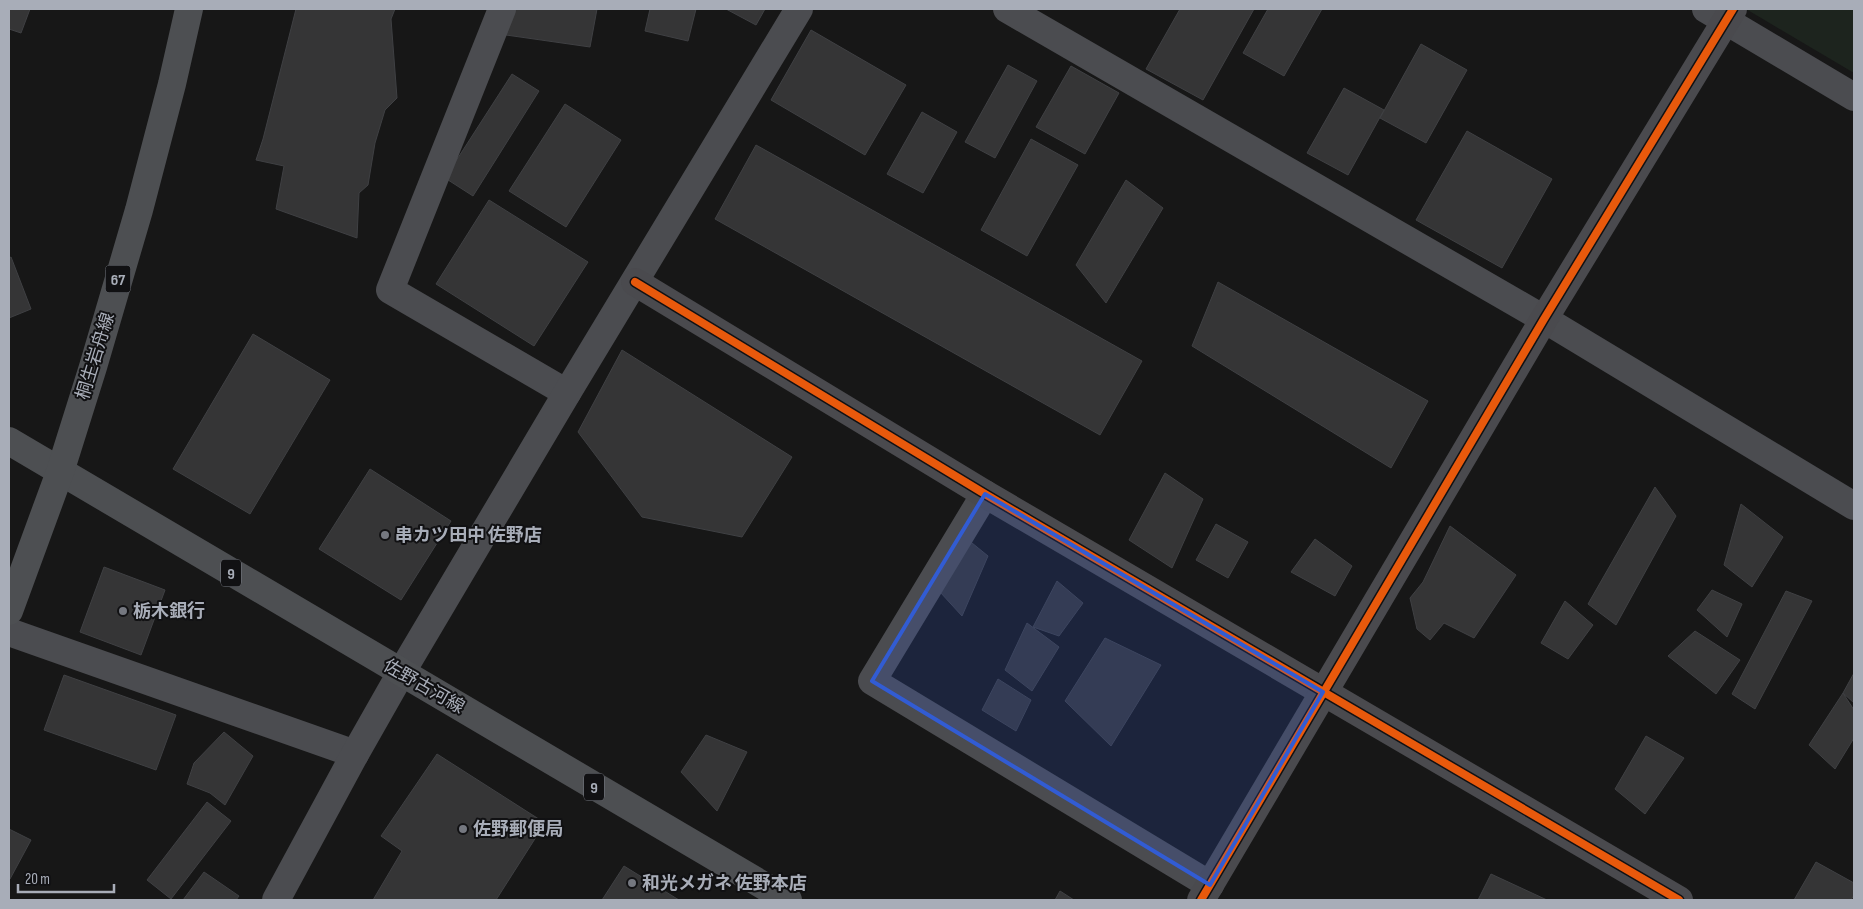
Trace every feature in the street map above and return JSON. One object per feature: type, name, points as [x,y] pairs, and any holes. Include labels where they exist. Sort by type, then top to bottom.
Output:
[{"type":"main road","name":"桐生岩舟線","points":[[9,611],[60,472],[93,367],[139,210],[172,84],[189,9]]},
{"type":"main road","name":"佐野古河線","points":[[9,441],[788,900]]},
{"type":"street","points":[[502,9],[390,290],[566,393]]},
{"type":"street","points":[[276,900],[401,673],[566,393],[799,9]]},
{"type":"street","points":[[1007,9],[1544,319],[1854,506]]},
{"type":"street","points":[[985,494],[872,681],[1205,893],[1544,319],[1721,13],[1854,97]]},
{"type":"street","points":[[635,282],[985,494],[1679,900]]},
{"type":"street","points":[[9,632],[355,754]]},
{"type":"highlighted area","points":[[985,494],[1323,692],[1210,885],[872,681]]},
{"type":"shaded area","points":[[1746,9],[1854,9],[1854,73]]},
{"type":"building","points":[[9,9],[30,9],[21,33],[9,29]]},
{"type":"building","points":[[296,9],[395,9],[391,19],[397,98],[385,110],[375,143],[368,185],[359,193],[357,238],[276,209],[284,166],[256,160]]},
{"type":"building","points":[[516,9],[597,9],[590,47],[506,35]]},
{"type":"building","points":[[650,9],[696,9],[688,41],[645,31]]},
{"type":"building","points":[[726,9],[765,9],[756,25]]},
{"type":"building","points":[[1180,9],[1254,9],[1203,100],[1146,69]]},
{"type":"building","points":[[1268,9],[1322,9],[1284,76],[1243,53]]},
{"type":"building","points":[[811,30],[906,85],[865,155],[771,100]]},
{"type":"building","points":[[1421,44],[1467,70],[1426,143],[1380,118]]},
{"type":"building","points":[[1008,65],[1037,81],[995,158],[965,142]]},
{"type":"building","points":[[1071,66],[1119,93],[1085,154],[1036,127]]},
{"type":"building","points":[[512,74],[539,91],[473,196],[445,178]]},
{"type":"building","points":[[1344,88],[1384,110],[1348,175],[1307,153]]},
{"type":"building","points":[[565,104],[621,140],[566,227],[509,191]]},
{"type":"building","points":[[922,112],[957,132],[923,193],[887,174]]},
{"type":"building","points":[[1467,131],[1552,179],[1502,268],[1416,220]]},
{"type":"building","points":[[1031,139],[1078,165],[1027,256],[981,230]]},
{"type":"building","points":[[756,145],[1142,361],[1100,435],[715,219]]},
{"type":"building","points":[[1126,180],[1163,208],[1106,303],[1076,265]]},
{"type":"building","points":[[489,200],[588,262],[534,346],[436,284]]},
{"type":"building","points":[[11,257],[31,309],[9,318],[9,258]]},
{"type":"building","points":[[1218,282],[1428,401],[1391,468],[1192,346]]},
{"type":"building","points":[[253,334],[330,380],[250,514],[173,469]]},
{"type":"building","points":[[622,350],[792,457],[742,537],[642,517],[578,432]]},
{"type":"building","name":"串カツ田中 佐野店","points":[[370,469],[451,521],[401,600],[319,549]]},
{"type":"building","points":[[1165,473],[1203,499],[1172,568],[1129,540]]},
{"type":"building","points":[[1655,487],[1676,516],[1616,625],[1588,604]]},
{"type":"building","points":[[1741,504],[1783,537],[1752,587],[1724,565]]},
{"type":"building","points":[[1216,524],[1248,542],[1228,578],[1196,560]]},
{"type":"building","points":[[1450,526],[1516,575],[1474,638],[1444,623],[1430,640],[1417,629],[1410,598],[1423,582]]},
{"type":"building","points":[[961,534],[988,556],[962,616],[940,592]]},
{"type":"building","points":[[1315,539],[1352,566],[1335,596],[1291,572]]},
{"type":"building","name":"栃木銀行","points":[[104,567],[165,590],[141,655],[80,632]]},
{"type":"building","points":[[1057,581],[1083,603],[1059,636],[1033,627]]},
{"type":"building","points":[[1712,590],[1742,604],[1727,637],[1697,610]]},
{"type":"building","points":[[1786,591],[1812,601],[1755,709],[1732,694]]},
{"type":"building","points":[[1565,601],[1593,625],[1568,659],[1541,643]]},
{"type":"building","points":[[1027,623],[1059,647],[1032,691],[1005,670]]},
{"type":"building","points":[[1695,631],[1740,660],[1716,694],[1668,656]]},
{"type":"building","points":[[1105,638],[1161,665],[1111,746],[1065,701]]},
{"type":"building","points":[[1854,673],[1854,703],[1843,693]]},
{"type":"building","points":[[64,675],[176,715],[156,770],[44,730]]},
{"type":"building","points":[[998,679],[1031,700],[1016,731],[982,710]]},
{"type":"building","points":[[1843,693],[1854,710],[1854,738],[1835,769],[1809,745]]},
{"type":"building","points":[[224,732],[253,756],[225,805],[210,793],[187,784],[194,763]]},
{"type":"building","points":[[706,735],[747,752],[717,811],[681,772]]},
{"type":"building","points":[[1646,736],[1684,758],[1645,814],[1615,789]]},
{"type":"building","name":"佐野郵便局","points":[[437,754],[545,823],[496,900],[373,900],[402,851],[381,836]]},
{"type":"building","points":[[207,802],[231,821],[171,899],[147,880]]},
{"type":"building","points":[[9,829],[31,840],[10,879],[9,878]]},
{"type":"building","points":[[1816,862],[1854,883],[1854,895],[1851,900],[1794,900]]},
{"type":"building","name":"和光メガネ 佐野本店","points":[[624,866],[679,900],[602,900]]},
{"type":"building","points":[[204,872],[239,896],[236,900],[183,900]]},
{"type":"building","points":[[1491,874],[1547,900],[1478,900]]},
{"type":"building","points":[[1060,891],[1074,900],[1055,900]]},
{"type":"cycle path","points":[[1201,900],[1544,319],[1733,9]]},
{"type":"cycle path","points":[[635,282],[985,494],[1679,900]]},
{"type":"place","name":"串カツ田中 佐野店","points":[[385,535]]},
{"type":"place","name":"栃木銀行","points":[[123,611]]},
{"type":"place","name":"佐野郵便局","points":[[463,829]]},
{"type":"place","name":"和光メガネ 佐野本店","points":[[632,883]]}]
